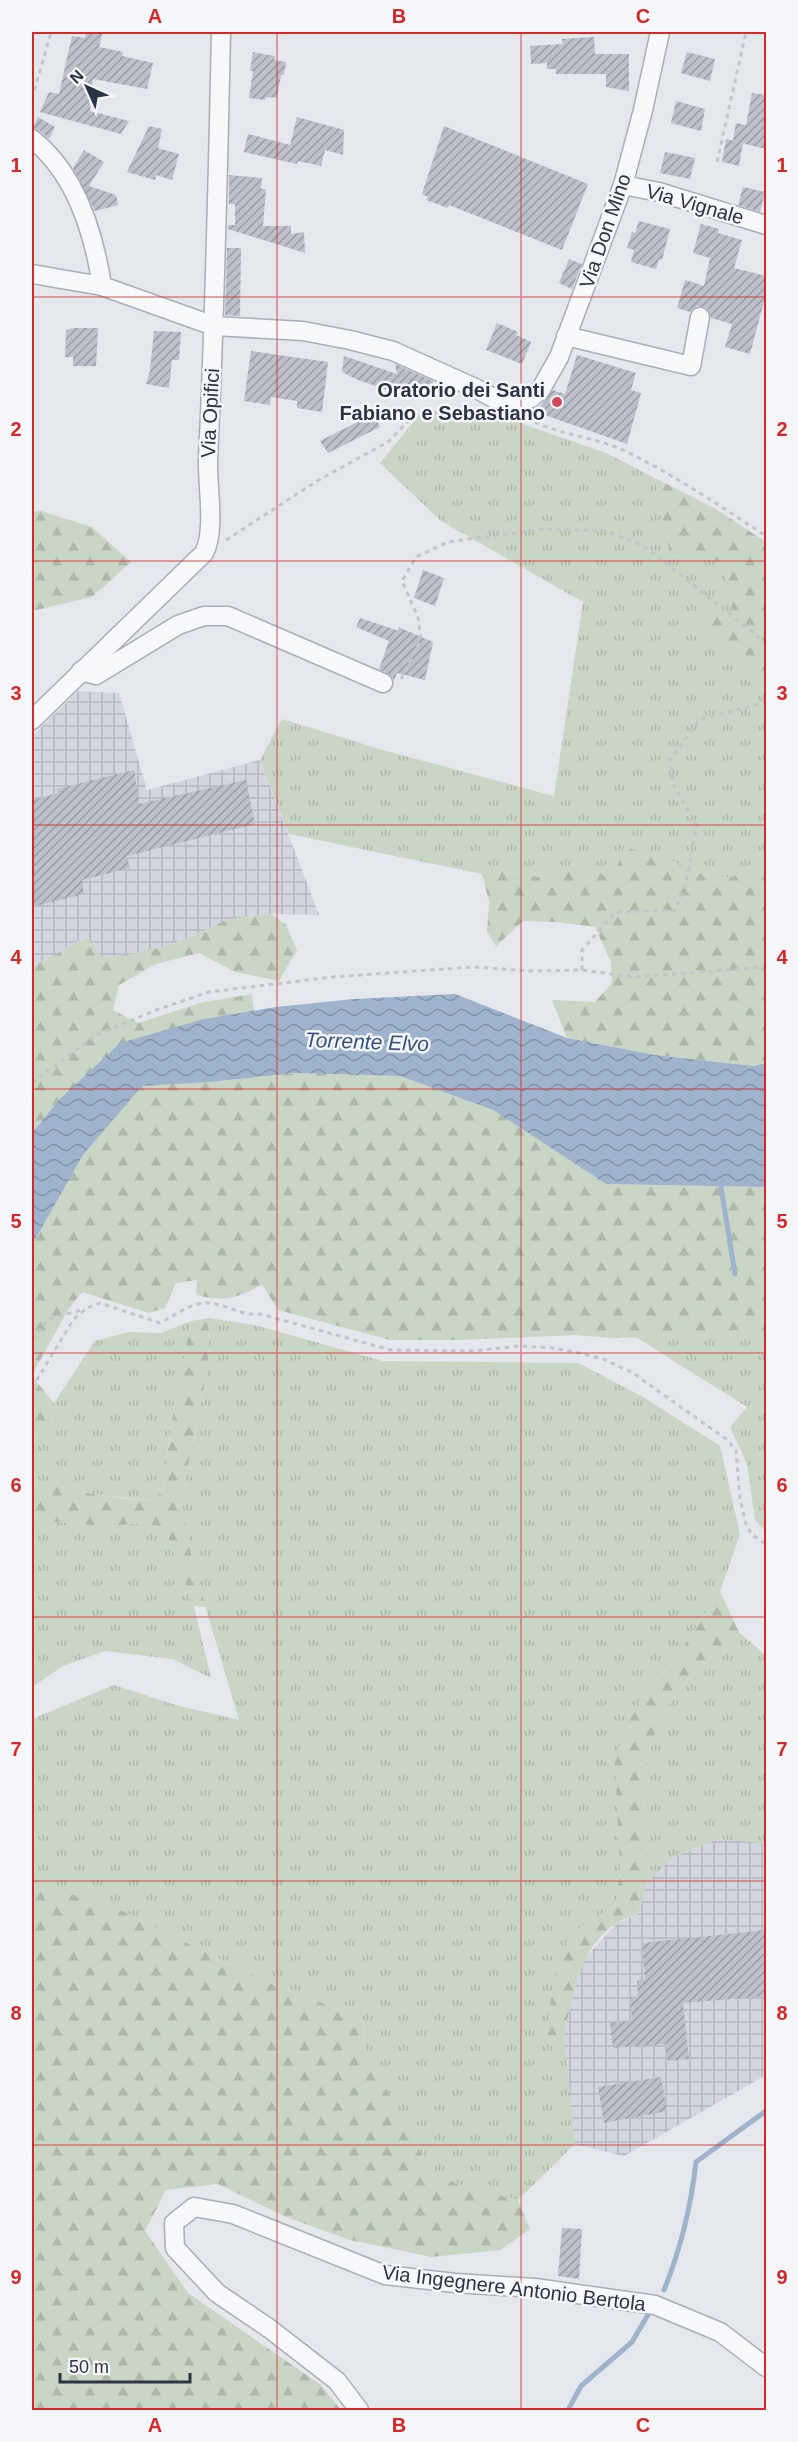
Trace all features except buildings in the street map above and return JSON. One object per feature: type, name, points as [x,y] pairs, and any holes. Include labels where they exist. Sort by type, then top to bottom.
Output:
[{"type":"street","name":"Via Opifici","points":[[204,553],[210,531],[207,483],[214,326],[221,32]]},
{"type":"street","name":"Via Don Mino","points":[[510,407],[531,398],[542,389],[559,357],[623,184],[643,110],[660,32]]},
{"type":"street","points":[[32,140],[63,171],[86,221],[102,286]]},
{"type":"street","name":"Via Vignale","points":[[623,184],[659,192],[766,225]]},
{"type":"street","points":[[32,274],[102,286],[214,326],[303,331],[393,351],[510,407]]},
{"type":"street","points":[[566,336],[692,366],[700,317]]},
{"type":"street","points":[[32,720],[204,553]]},
{"type":"street","points":[[81,671],[96,675],[178,625],[204,615],[228,616],[383,683]]},
{"type":"street","name":"Via Ingegnere Antonio Bertola","points":[[359,2410],[337,2381],[270,2329],[217,2293],[175,2248],[174,2223],[194,2207],[233,2214],[385,2275],[455,2283],[535,2288],[641,2302],[720,2332],[766,2367]]},
{"type":"path","points":[[32,99],[51,32]]},
{"type":"path","points":[[717,162],[746,32]]},
{"type":"path","points":[[204,553],[317,481],[388,442],[412,417],[474,406],[491,396]]},
{"type":"path","points":[[510,407],[542,426],[591,438],[621,449],[675,479],[766,536]]},
{"type":"path","points":[[383,683],[398,686],[421,639],[418,617],[402,581],[416,557],[448,542],[542,529],[607,531],[645,547],[766,643]]},
{"type":"path","points":[[582,970],[582,950],[616,912],[675,910],[686,883],[697,825],[673,784],[670,760],[699,720],[766,702]]},
{"type":"path","points":[[32,1083],[96,1035],[156,1010],[208,992],[402,970],[473,967],[531,971],[582,970],[634,977],[766,967]]},
{"type":"path","points":[[32,1339],[49,1319],[100,1303],[160,1323],[193,1306],[208,1303],[243,1314],[260,1314],[391,1350],[473,1352],[518,1346],[553,1348],[603,1359],[633,1373],[658,1389],[731,1444],[736,1450],[740,1499],[746,1524],[752,1535],[766,1544]]},
{"type":"path","points":[[32,1388],[74,1320],[87,1308]]},
{"type":"shaded area","points":[[78,691],[119,693],[147,790],[260,760],[319,915],[272,914],[226,920],[189,938],[118,958],[103,959],[86,937],[32,967],[32,736]]},
{"type":"shaded area","points":[[718,1839],[766,1843],[766,2075],[624,2156],[575,2144],[564,2036],[575,1986],[585,1958],[616,1924],[638,1914],[647,1883],[673,1857]]},
{"type":"green space","points":[[450,408],[485,411],[606,453],[655,478],[670,555],[722,561],[736,618],[736,648],[766,692],[766,858],[731,878],[704,875],[661,856],[613,878],[572,864],[538,877],[502,870],[482,874],[289,834],[260,760],[282,719],[383,750],[554,796],[583,602],[441,521],[380,463],[419,415]]},
{"type":"green space","points":[[655,478],[716,509],[766,542],[766,692],[736,648],[699,632],[702,615],[735,618],[722,562],[670,555]]},
{"type":"green space","points":[[41,511],[92,527],[131,562],[92,597],[32,611],[32,512]]},
{"type":"green space","points":[[624,847],[661,856],[704,875],[731,878],[766,858],[766,1063],[754,1066],[655,1055],[567,1038],[552,1000],[595,1002],[612,983],[611,962],[595,927],[523,921],[496,946],[487,932],[489,901],[482,874],[502,870],[538,877],[572,864],[613,878]]},
{"type":"green space","points":[[272,914],[286,925],[297,950],[279,981],[235,972],[199,953],[156,964],[119,985],[113,1010],[138,1023],[200,1003],[252,994],[254,1011],[204,1019],[59,1100],[32,1133],[32,967],[87,937],[103,959],[159,948],[189,938],[226,920]]},
{"type":"green space","points":[[295,1073],[400,1076],[493,1110],[606,1184],[766,1187],[766,1335],[754,1328],[693,1336],[611,1338],[576,1335],[461,1340],[390,1340],[278,1310],[262,1284],[238,1296],[223,1299],[196,1295],[197,1280],[176,1283],[165,1308],[149,1313],[82,1292],[68,1310],[32,1375],[32,1245],[83,1155],[142,1085],[210,1082]]},
{"type":"green space","points":[[209,1318],[255,1325],[383,1361],[578,1363],[645,1398],[720,1446],[740,1534],[720,1592],[671,1665],[649,1687],[620,1844],[620,1872],[615,1906],[585,1925],[553,1987],[546,2034],[564,2036],[575,2144],[518,2200],[470,2188],[432,2175],[399,2108],[367,2059],[362,2018],[264,1981],[92,1896],[32,1891],[32,1719],[114,1685],[176,1705],[239,1720],[193,1565],[181,1501],[208,1367]]},
{"type":"green space","points":[[209,1318],[208,1367],[181,1501],[193,1565],[206,1607],[194,1606],[166,1532],[147,1522],[108,1527],[32,1519],[32,1480],[93,1494],[155,1501],[164,1487],[170,1430],[191,1321]]},
{"type":"green space","points":[[191,1321],[170,1430],[164,1487],[155,1501],[77,1491],[32,1480],[32,1441],[51,1429],[54,1403],[95,1341],[128,1332],[161,1333]]},
{"type":"green space","points":[[754,1328],[766,1335],[766,1532],[755,1520],[747,1464],[730,1427],[747,1407],[634,1336],[693,1336]]},
{"type":"green space","points":[[32,1376],[54,1403],[51,1429],[32,1441]]},
{"type":"green space","points":[[32,1519],[108,1527],[147,1522],[166,1532],[194,1606],[211,1678],[172,1659],[105,1651],[63,1666],[32,1687]]},
{"type":"green space","points":[[720,1592],[739,1632],[687,1680],[661,1716],[648,1755],[643,1799],[647,1834],[647,1883],[638,1914],[617,1923],[604,1933],[594,1946],[585,1959],[574,1989],[564,2036],[546,2035],[556,1975],[567,1943],[582,1926],[615,1906],[620,1872],[615,1763],[624,1730],[649,1687],[671,1665]]},
{"type":"green space","points":[[739,1632],[766,1656],[766,1843],[718,1839],[673,1857],[647,1883],[647,1834],[643,1799],[648,1755],[661,1716],[687,1680]]},
{"type":"green space","points":[[32,1891],[92,1896],[264,1981],[362,2018],[367,2059],[399,2108],[432,2175],[470,2188],[518,2200],[530,2229],[500,2250],[432,2257],[350,2240],[286,2217],[218,2184],[166,2190],[145,2231],[188,2293],[321,2385],[341,2410],[32,2410]]},
{"type":"water","name":"Torrente Elvo","points":[[455,994],[567,1038],[655,1055],[754,1066],[766,1063],[766,1187],[606,1184],[493,1110],[400,1076],[295,1073],[142,1086],[83,1155],[32,1245],[32,1133],[59,1100],[120,1043],[204,1019],[276,1007],[354,999]]},
{"type":"waterway","points":[[720,1181],[735,1274]]},
{"type":"waterway","points":[[664,2290],[684,2227],[696,2162],[766,2111]]},
{"type":"waterway","points":[[568,2410],[581,2386],[632,2342],[649,2313]]},
{"type":"place","name":"Oratorio dei Santi Fabiano e Sebastiano","points":[[557,402]]}]
